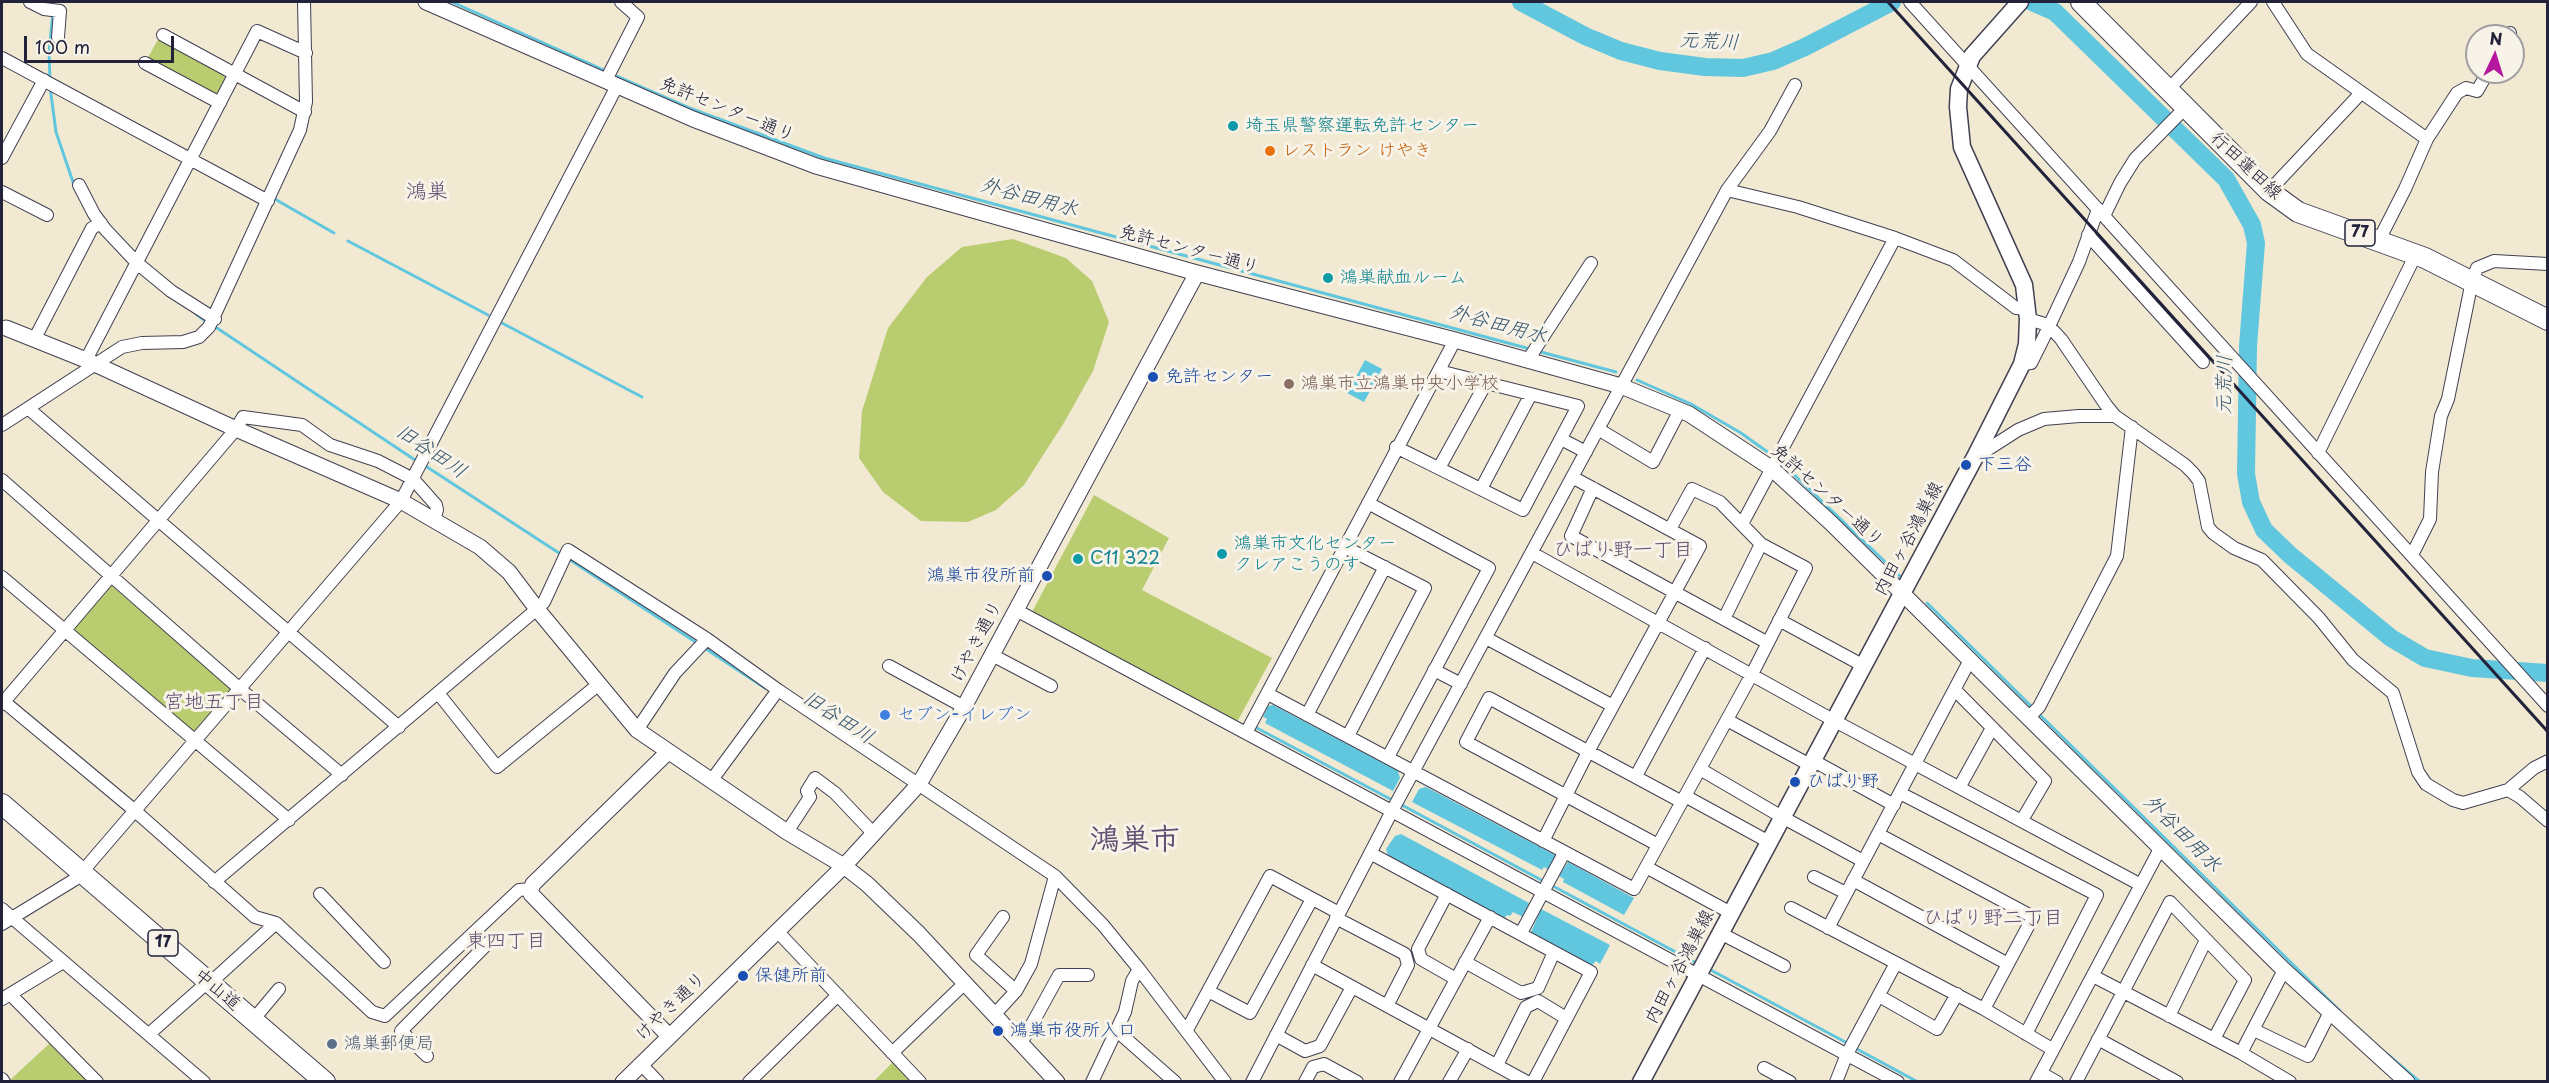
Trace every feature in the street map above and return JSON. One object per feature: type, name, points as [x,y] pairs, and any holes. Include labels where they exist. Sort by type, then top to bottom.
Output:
[{"type":"main road","name":"内田ヶ谷鴻巣線","points":[[1641,1082],[1903,593],[2022,364],[2027,344],[2028,314],[2020,272],[1962,147],[1958,106],[1959,89],[1972,56],[2020,2]]},
{"type":"main road","name":"行田蓮田線","points":[[2081,2],[2184,109],[2269,191],[2298,212],[2416,254],[2547,320]]},
{"type":"main road","name":"中山道","points":[[2,804],[78,876],[205,986],[310,1082]]},
{"type":"main road","name":"中山道","points":[[2,819],[78,876]]},
{"type":"main road","name":"中山道","points":[[205,986],[253,1020],[325,1082]]},
{"type":"street","points":[[30,2],[44,9],[61,6],[58,37]]},
{"type":"street","points":[[2,425],[29,409],[92,362],[122,347],[194,339],[204,333],[214,319],[287,162],[305,112],[304,2]]},
{"type":"street","name":"免許センター通り","points":[[426,2],[758,145],[816,166],[1197,273],[1621,386],[1680,410],[1771,468],[1903,593],[2284,970],[2407,1082]]},
{"type":"street","points":[[7,921],[78,876],[401,501],[611,83],[638,17],[621,2]]},
{"type":"street","points":[[1910,2],[2547,706]]},
{"type":"street","points":[[2168,90],[2251,2]]},
{"type":"street","points":[[2273,2],[2307,54],[2427,139]]},
{"type":"street","points":[[92,362],[136,263],[257,31],[306,52]]},
{"type":"street","points":[[163,35],[305,112]]},
{"type":"street","points":[[2,58],[268,201]]},
{"type":"street","points":[[145,63],[220,103]]},
{"type":"street","points":[[2,158],[49,82]]},
{"type":"street","points":[[2379,240],[2427,139],[2457,93],[2466,88],[2477,92],[2481,84]]},
{"type":"street","points":[[1252,1082],[1392,811],[1727,190],[1770,131],[1795,85]]},
{"type":"street","points":[[2269,191],[2361,93]]},
{"type":"street","points":[[2022,364],[2031,363],[2079,262],[2088,235],[2135,159],[2184,109]]},
{"type":"street","points":[[79,185],[101,223],[136,263],[171,291],[214,319]]},
{"type":"street","points":[[1727,190],[1798,207],[1895,238],[1953,260],[2016,308],[2048,325],[2061,339],[2115,416],[2193,473],[2199,481],[2208,527],[2213,533],[2234,548],[2262,560],[2319,618],[2353,660],[2393,693],[2418,772],[2426,784],[2463,803],[2508,790],[2534,768],[2547,761]]},
{"type":"street","points":[[2,192],[47,214]]},
{"type":"street","points":[[35,338],[92,228],[101,223]]},
{"type":"street","points":[[2088,235],[2203,362]]},
{"type":"street","points":[[1742,524],[1895,238]]},
{"type":"street","points":[[2318,453],[2416,254]]},
{"type":"street","points":[[2412,555],[2430,519],[2432,472],[2439,427],[2448,399],[2472,281],[2477,268],[2494,261],[2547,264]]},
{"type":"street","points":[[1528,360],[1591,263]]},
{"type":"street","name":"けやき通り","points":[[623,1082],[844,866],[919,784],[964,708],[1197,273]]},
{"type":"street","points":[[3,324],[240,423],[401,501],[480,547],[502,564],[638,730],[787,832],[844,866],[867,884],[919,934],[1057,1082]]},
{"type":"street","points":[[1246,733],[1396,447],[1455,340]]},
{"type":"street","points":[[1396,447],[1523,510],[1578,406],[1439,371]]},
{"type":"street","points":[[1439,468],[1486,383]]},
{"type":"street","points":[[1481,489],[1531,394]]},
{"type":"street","points":[[29,409],[399,727]]},
{"type":"street","points":[[1598,429],[1653,462],[1680,410]]},
{"type":"street","points":[[1975,457],[2018,430],[2044,419],[2115,416]]},
{"type":"street","points":[[240,423],[302,426],[330,445],[378,461],[413,479],[436,506],[434,519]]},
{"type":"street","points":[[240,423],[2,702],[134,810],[255,917],[276,923],[372,1012],[385,1016],[519,890],[531,889]]},
{"type":"street","points":[[2029,717],[2039,707],[2117,556],[2132,428]]},
{"type":"street","points":[[1561,439],[1586,452]]},
{"type":"street","points":[[1543,841],[1589,750],[1700,546],[1572,477]]},
{"type":"street","points":[[2,480],[240,689],[342,775]]},
{"type":"street","points":[[1593,488],[1571,536],[1768,643]]},
{"type":"street","points":[[1268,694],[1634,889],[1752,674],[1806,568],[1761,544],[1720,502],[1692,489],[1670,529]]},
{"type":"street","points":[[1368,503],[1489,568],[1388,758]]},
{"type":"street","points":[[1724,619],[1761,544]]},
{"type":"street","points":[[1345,547],[1425,588],[1348,736]]},
{"type":"street","points":[[214,882],[537,609],[544,602],[568,550],[707,639],[778,690],[1055,876],[1139,969],[1225,1082]]},
{"type":"street","points":[[1532,553],[1833,720],[2141,885]]},
{"type":"street","points":[[1307,715],[1385,567]]},
{"type":"street","points":[[2,577],[194,742],[289,820]]},
{"type":"street","points":[[1016,610],[1898,1082]]},
{"type":"street","points":[[1779,620],[1864,666]]},
{"type":"street","points":[[1486,638],[1613,706]]},
{"type":"street","points":[[638,730],[675,673],[707,639]]},
{"type":"street","points":[[1636,777],[1705,648]]},
{"type":"street","points":[[992,656],[1051,686]]},
{"type":"street","points":[[1828,928],[1970,660]]},
{"type":"street","points":[[889,666],[964,708]]},
{"type":"street","points":[[1434,670],[1461,684]]},
{"type":"street","points":[[438,693],[497,767],[599,684]]},
{"type":"street","points":[[711,781],[778,690]]},
{"type":"street","points":[[1955,690],[2044,781],[2022,820]]},
{"type":"street","points":[[1658,845],[1466,742],[1489,698],[1636,777],[1769,842]]},
{"type":"street","points":[[1726,720],[1894,805]]},
{"type":"street","points":[[1960,786],[1992,728]]},
{"type":"street","points":[[668,752],[533,884],[531,894],[669,1036]]},
{"type":"street","points":[[1700,769],[1782,818],[1863,861]]},
{"type":"street","points":[[787,832],[810,797],[807,791],[815,778],[835,794],[874,834]]},
{"type":"street","points":[[2508,790],[2547,821]]},
{"type":"street","points":[[1900,793],[2097,895],[2026,1034]]},
{"type":"street","points":[[1878,834],[2033,917],[1984,1008]]},
{"type":"street","points":[[2057,1082],[2038,1077],[2161,847]]},
{"type":"street","points":[[1521,933],[1564,853]]},
{"type":"street","points":[[1370,854],[1591,972],[1533,1082]]},
{"type":"street","points":[[1646,867],[1731,913]]},
{"type":"street","points":[[994,1015],[1016,991],[1031,964],[1055,876]]},
{"type":"street","points":[[1187,1030],[1270,876],[1405,954],[1408,965],[1387,1006]]},
{"type":"street","points":[[1814,877],[1846,893]]},
{"type":"street","points":[[1853,880],[2008,964]]},
{"type":"street","points":[[320,894],[384,962]]},
{"type":"street","points":[[1447,894],[1418,949],[1421,959],[1456,979]]},
{"type":"street","points":[[1208,991],[1250,1014],[1312,899]]},
{"type":"street","points":[[2076,1082],[2170,902],[2246,980],[2214,1039]]},
{"type":"street","points":[[1791,908],[1984,1008],[2052,1049]]},
{"type":"street","points":[[2,909],[7,921],[63,962],[204,1082]]},
{"type":"street","points":[[1003,916],[976,955],[1016,991]]},
{"type":"street","points":[[1405,1080],[1430,1027],[1490,917]]},
{"type":"street","points":[[149,1034],[276,923]]},
{"type":"street","points":[[777,931],[920,1082]]},
{"type":"street","points":[[1720,933],[1784,966]]},
{"type":"street","points":[[2169,1016],[2206,940]]},
{"type":"street","points":[[426,1056],[401,1031],[490,941]]},
{"type":"street","points":[[1465,962],[1521,993],[1538,988],[1554,952]]},
{"type":"street","points":[[450,956],[462,969]]},
{"type":"street","points":[[63,962],[6,996],[97,1082]]},
{"type":"street","points":[[1836,1082],[1847,1054],[1896,963]]},
{"type":"street","points":[[1312,965],[1430,1027],[1527,1082]]},
{"type":"street","points":[[1092,1082],[1125,1012],[1132,981],[1139,969]]},
{"type":"street","points":[[2241,1053],[2284,970]]},
{"type":"street","points":[[1020,1042],[1059,975],[1088,975]]},
{"type":"street","points":[[2092,976],[2241,1053],[2290,1082]]},
{"type":"street","points":[[892,1053],[965,983]]},
{"type":"street","points":[[1276,1035],[1305,1051],[1320,1046],[1352,987]]},
{"type":"street","points":[[253,1020],[279,989]]},
{"type":"street","points":[[1879,996],[1937,1029],[1957,994]]},
{"type":"street","points":[[748,1082],[838,995]]},
{"type":"street","points":[[1497,1065],[1526,1006],[1538,1001],[1566,1018]]},
{"type":"street","points":[[2254,1030],[2308,1056],[2330,1012]]},
{"type":"street","points":[[1117,1031],[1175,1082]]},
{"type":"street","points":[[2098,1039],[2177,1082]]},
{"type":"street","points":[[1449,1082],[1468,1049]]},
{"type":"street","points":[[641,1064],[658,1082]]},
{"type":"street","points":[[1305,1082],[1313,1067],[1324,1064],[1357,1082]]},
{"type":"street","points":[[1764,1068],[1790,1082]]},
{"type":"green space","points":[[161,34],[235,75],[220,103],[145,63]]},
{"type":"green space","points":[[1013,239],[1066,258],[1092,281],[1109,322],[1093,371],[1065,421],[1024,485],[996,510],[968,522],[921,521],[883,492],[859,458],[862,411],[888,328],[927,277],[962,247]]},
{"type":"green space","points":[[1094,495],[1169,538],[1142,590],[1272,658],[1237,722],[1032,612]]},
{"type":"green space","points":[[109,586],[112,586],[231,688],[231,692],[194,735],[73,633],[73,629]]},
{"type":"green space","points":[[50,1043],[88,1081],[12,1082],[10,1080]]},
{"type":"green space","points":[[894,1061],[915,1082],[873,1082]]},
{"type":"water","points":[[1365,360],[1382,369],[1364,402],[1347,393]]},
{"type":"water","points":[[1273,705],[1398,771],[1400,778],[1393,791],[1265,723],[1267,719],[1263,717],[1268,706]]},
{"type":"water","points":[[1426,787],[1555,855],[1556,858],[1549,870],[1544,867],[1542,870],[1412,802],[1419,789]]},
{"type":"water","points":[[1401,834],[1529,903],[1523,917],[1513,912],[1504,919],[1388,856],[1386,849],[1395,836]]},
{"type":"water","points":[[1568,862],[1634,898],[1624,915],[1563,882],[1564,879],[1559,876]]},
{"type":"water","points":[[1541,909],[1610,945],[1600,964],[1596,961],[1592,965],[1531,932]]},
{"type":"waterway","name":"外谷田用水","points":[[452,2],[606,71]]},
{"type":"waterway","name":"元荒川","points":[[1521,2],[1585,36],[1621,51],[1660,61],[1705,67],[1743,68],[1773,61],[1805,47],[1892,2]]},
{"type":"waterway","name":"元荒川","points":[[2032,2],[2055,12],[2226,179],[2252,225],[2256,243],[2248,346],[2246,474],[2251,502],[2264,530],[2290,555],[2391,638],[2425,658],[2472,668],[2548,673]]},
{"type":"waterway","points":[[50,80],[49,53],[53,12]]},
{"type":"waterway","name":"外谷田用水","points":[[612,74],[692,109],[824,158],[1530,349]]},
{"type":"waterway","name":"旧谷田川","points":[[50,87],[56,132],[74,185]]},
{"type":"waterway","points":[[273,198],[334,233]]},
{"type":"waterway","points":[[348,241],[488,315]]},
{"type":"waterway","name":"旧谷田川","points":[[196,314],[208,323]]},
{"type":"waterway","points":[[502,323],[642,397]]},
{"type":"waterway","name":"旧谷田川","points":[[214,326],[418,462]]},
{"type":"waterway","name":"外谷田用水","points":[[1537,351],[1616,372]]},
{"type":"waterway","name":"外谷田用水","points":[[1637,380],[1691,404],[1741,433],[1769,453]]},
{"type":"waterway","name":"旧谷田川","points":[[424,465],[562,555]]},
{"type":"waterway","name":"外谷田用水","points":[[1784,465],[1902,578]]},
{"type":"waterway","name":"旧谷田川","points":[[567,558],[697,643]]},
{"type":"waterway","name":"外谷田用水","points":[[1927,603],[2032,707]]},
{"type":"waterway","name":"旧谷田川","points":[[703,647],[765,688]]},
{"type":"waterway","name":"外谷田用水","points":[[2037,712],[2340,1011]]},
{"type":"waterway","points":[[1255,727],[1394,801]]},
{"type":"waterway","points":[[1400,804],[1545,882]]},
{"type":"waterway","points":[[1551,885],[1698,964]]},
{"type":"waterway","points":[[1707,968],[1849,1044]]},
{"type":"waterway","points":[[1855,1048],[1918,1082]]},
{"type":"waterway","name":"外谷田用水","points":[[2387,1054],[2420,1082]]},
{"type":"railway","points":[[1888,2],[2548,732]]},
{"type":"place","name":"埼玉県警察運転免許センター","points":[[1233,126]]},
{"type":"place","name":"レストラン けやき","points":[[1270,151]]},
{"type":"place","name":"鴻巣献血ルーム","points":[[1328,278]]},
{"type":"place","name":"免許センター","points":[[1153,377]]},
{"type":"place","name":"鴻巣市立鴻巣中央小学校","points":[[1289,384]]},
{"type":"place","name":"下三谷","points":[[1966,465]]},
{"type":"place","name":"鴻巣市文化センター クレアこうのす","points":[[1222,554]]},
{"type":"place","name":"C11 322","points":[[1078,559]]},
{"type":"place","name":"鴻巣市役所前","points":[[1047,576]]},
{"type":"place","name":"セブン-イレブン","points":[[885,715]]},
{"type":"place","name":"ひばり野","points":[[1795,782]]},
{"type":"place","name":"保健所前","points":[[743,976]]},
{"type":"place","name":"鴻巣市役所入口","points":[[998,1031]]},
{"type":"place","name":"鴻巣郵便局","points":[[332,1044]]},
{"type":"district","name":"鴻巣","points":[[427,192]]},
{"type":"district","name":"ひばり野一丁目","points":[[1623,550]]},
{"type":"district","name":"宮地五丁目","points":[[214,702]]},
{"type":"district","name":"鴻巣市","points":[[1135,841]]},
{"type":"district","name":"ひばり野二丁目","points":[[1993,918]]},
{"type":"district","name":"東四丁目","points":[[506,941]]}]
